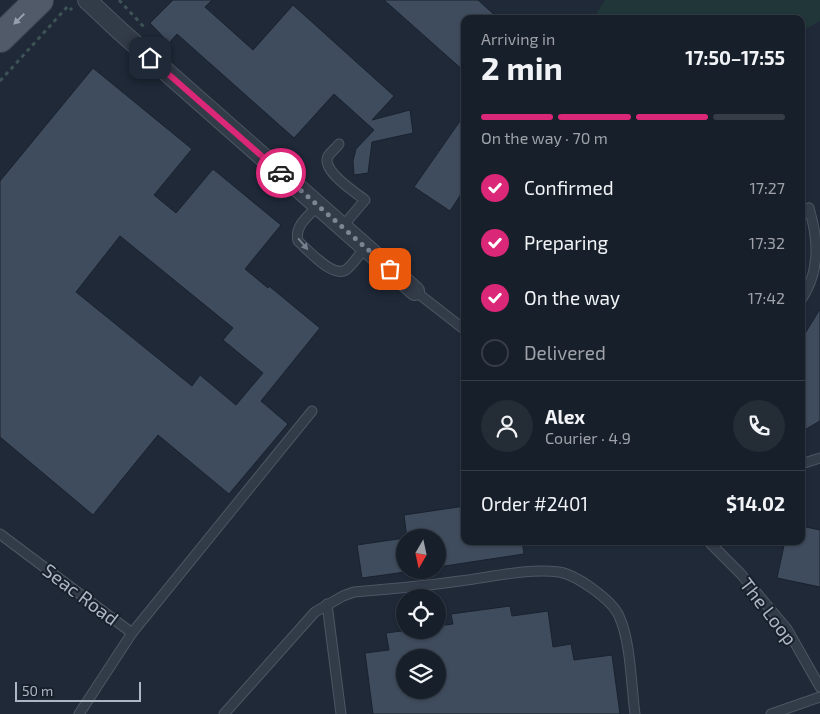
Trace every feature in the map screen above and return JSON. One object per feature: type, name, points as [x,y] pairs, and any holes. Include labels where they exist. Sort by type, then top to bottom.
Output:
[{"type":"main road","points":[[0,38],[39,0]]},
{"type":"street","points":[[87,0],[120,32],[415,291]]},
{"type":"lane","points":[[339,144],[328,157],[327,164],[330,171],[365,200],[342,227]]},
{"type":"lane","points":[[318,206],[298,228],[296,234],[298,242],[331,270],[340,272],[346,270],[365,247]]},
{"type":"lane","points":[[805,213],[809,208],[814,225],[819,266],[815,279],[805,294]]},
{"type":"lane","points":[[415,291],[461,327]]},
{"type":"lane","points":[[132,632],[312,411]]},
{"type":"lane","points":[[805,463],[820,458]]},
{"type":"lane","name":"Seac Road","points":[[0,534],[132,632],[79,714]]},
{"type":"lane","name":"The Loop","points":[[712,545],[740,573],[787,629],[820,687]]},
{"type":"lane","points":[[224,714],[315,612],[327,604],[354,592],[538,571],[561,573],[581,580],[598,594],[618,615],[626,638],[635,714]]},
{"type":"lane","points":[[327,604],[341,714]]},
{"type":"lane","points":[[771,714],[820,697]]},
{"type":"path","points":[[0,81],[68,6]]},
{"type":"green space","points":[[605,0],[820,0],[820,21],[805,30],[805,15],[596,15]]},
{"type":"building","points":[[173,0],[212,0],[205,7],[253,50],[293,5],[394,96],[372,120],[410,110],[413,133],[372,142],[368,173],[354,175],[353,161],[356,149],[374,130],[334,94],[294,138],[177,34],[169,43],[150,23]]},
{"type":"building","points":[[384,0],[478,0],[495,15],[461,15],[461,68]]},
{"type":"building","points":[[93,68],[192,149],[154,195],[176,213],[213,169],[281,225],[245,269],[320,328],[261,401],[288,424],[229,494],[158,435],[93,515],[0,437],[0,181]],"holes":[[[120,236],[233,328],[223,340],[263,373],[236,405],[200,375],[192,386],[76,292]]]},
{"type":"building","points":[[461,120],[461,194],[450,211],[414,187]]},
{"type":"building","points":[[820,309],[820,421],[805,430],[805,333]]},
{"type":"building","points":[[461,507],[461,545],[523,545],[524,554],[446,566],[446,529],[406,529],[404,515]]},
{"type":"building","points":[[805,527],[820,530],[820,587],[777,578],[784,545],[805,545]]},
{"type":"building","points":[[396,539],[396,573],[362,578],[357,545]]},
{"type":"building","points":[[510,606],[512,616],[548,611],[553,647],[571,644],[574,660],[612,655],[620,714],[373,714],[365,653],[389,650],[386,633],[396,632],[396,639],[446,639],[446,625],[453,624],[451,614]]},
{"type":"way so far","points":[[281,173],[390,269]]},
{"type":"route","points":[[150,58],[281,173]]}]
